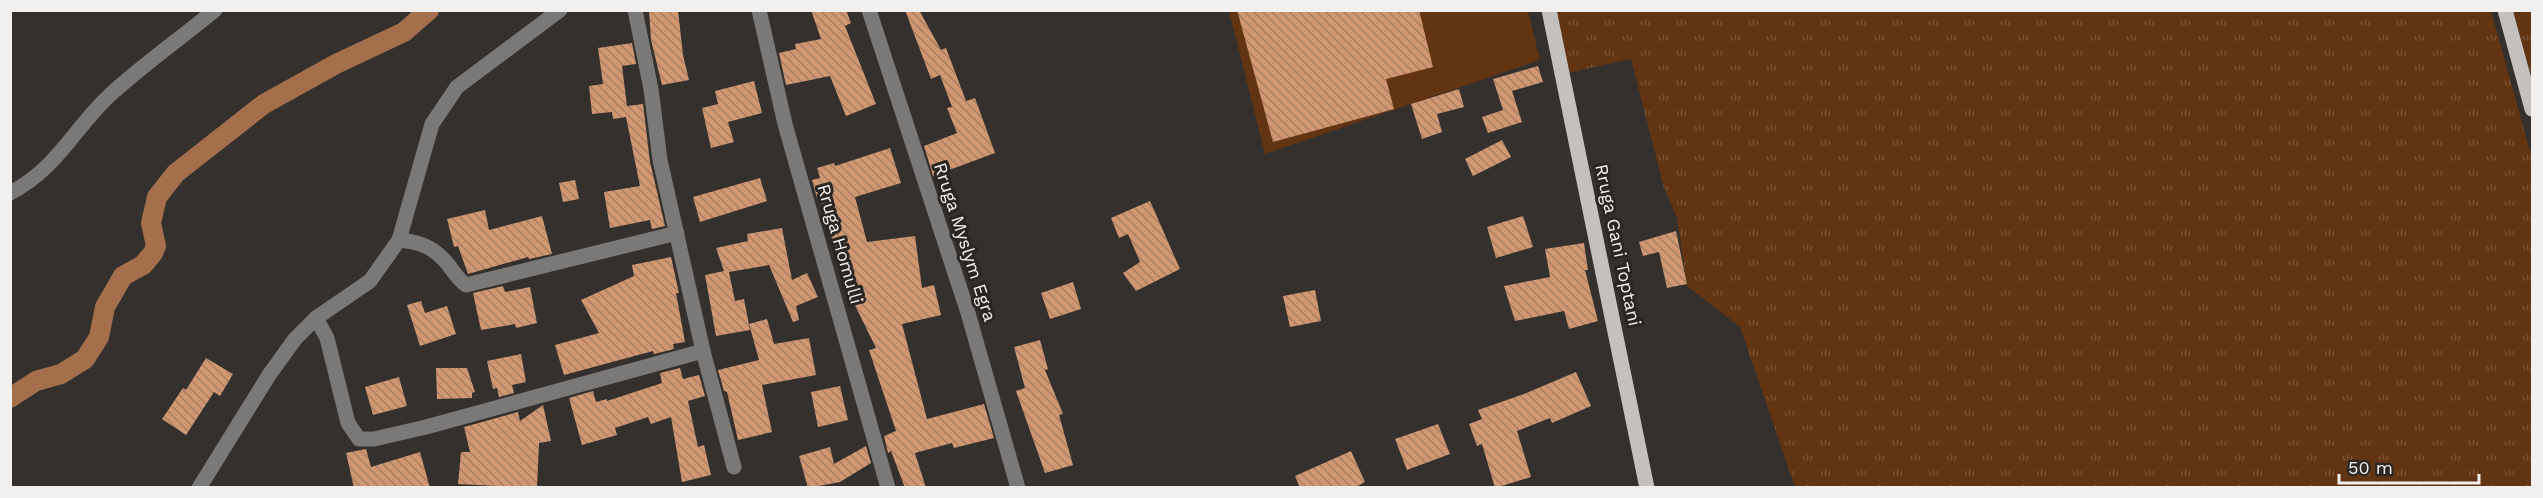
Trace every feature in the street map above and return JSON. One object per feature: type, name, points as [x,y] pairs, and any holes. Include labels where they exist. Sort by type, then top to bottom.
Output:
[{"type":"main road","name":"Rruga Gani Toptani","points":[[1549,10],[1647,488]]},
{"type":"main road","points":[[2505,10],[2532,109]]},
{"type":"street","points":[[10,193],[32,182],[56,160],[110,95],[215,10]]},
{"type":"street","points":[[199,488],[269,375],[295,339],[316,318],[370,281],[399,240],[432,124],[444,102],[457,87],[560,10]]},
{"type":"street","points":[[635,10],[651,89],[660,160],[703,351],[734,467]]},
{"type":"street","name":"Rruga Homulli","points":[[759,10],[787,130],[888,488]]},
{"type":"street","name":"Rruga Myslym Egra","points":[[869,10],[969,313],[1018,488]]},
{"type":"street","points":[[399,240],[419,242],[433,249],[458,279],[466,285],[677,233]]},
{"type":"street","points":[[316,318],[327,338],[348,423],[359,439],[374,439],[426,427],[703,351]]},
{"type":"green space","points":[[1229,11],[1528,11],[1540,60],[1265,154]]},
{"type":"green space","points":[[1555,11],[2491,11],[2532,158],[2532,487],[1795,487],[1740,327],[1687,286],[1677,218],[1664,188],[1631,59],[1568,73]]},
{"type":"green space","points":[[2513,11],[2532,11],[2532,79],[2514,16]]},
{"type":"building","points":[[649,10],[678,10],[683,55],[689,80],[662,85],[651,40]]},
{"type":"building","points":[[811,10],[846,10],[851,23],[845,26],[876,104],[846,116],[830,76],[786,85],[779,53],[796,49],[795,44],[821,39]]},
{"type":"building","points":[[905,10],[919,10],[941,50],[946,48],[966,101],[975,98],[995,153],[933,176],[924,146],[957,133],[947,108],[952,107],[940,75],[931,79]]},
{"type":"building","points":[[1237,10],[1419,10],[1433,67],[1386,79],[1394,109],[1273,142]]},
{"type":"building","points":[[632,43],[636,64],[622,66],[627,106],[643,104],[650,162],[665,226],[652,229],[650,220],[610,228],[604,192],[640,186],[626,117],[613,119],[612,112],[592,114],[589,86],[603,84],[598,48]]},
{"type":"building","points":[[1538,66],[1543,82],[1512,91],[1522,122],[1488,133],[1482,117],[1503,110],[1493,79]]},
{"type":"building","points":[[754,81],[762,113],[728,122],[734,142],[711,148],[702,108],[718,104],[715,91]]},
{"type":"building","points":[[1459,89],[1464,107],[1437,114],[1442,132],[1422,139],[1411,104]]},
{"type":"building","points":[[1502,140],[1511,157],[1473,176],[1465,159]]},
{"type":"building","points":[[890,148],[901,183],[855,197],[867,242],[915,236],[922,288],[934,285],[941,315],[902,324],[927,419],[984,404],[994,438],[954,448],[952,443],[915,453],[926,488],[905,488],[891,451],[888,453],[884,436],[896,431],[869,350],[876,348],[846,287],[820,197],[817,198],[812,180],[820,178],[817,168],[834,163],[835,166]]},
{"type":"building","points":[[760,178],[767,201],[700,222],[693,197]]},
{"type":"building","points":[[575,180],[579,199],[563,202],[559,183]]},
{"type":"building","points":[[1150,201],[1180,269],[1136,291],[1123,273],[1140,262],[1128,234],[1119,238],[1111,218]]},
{"type":"building","points":[[485,210],[489,230],[542,216],[552,254],[529,259],[528,257],[468,274],[458,246],[454,247],[447,219]]},
{"type":"building","points":[[1523,216],[1533,247],[1496,258],[1487,227]]},
{"type":"building","points":[[782,228],[792,280],[807,273],[818,297],[796,306],[799,320],[793,322],[769,265],[729,272],[735,301],[744,299],[750,330],[716,336],[705,275],[724,271],[716,248],[748,241],[747,234]]},
{"type":"building","points":[[1676,231],[1687,284],[1667,288],[1659,252],[1643,256],[1639,242]]},
{"type":"building","points":[[1584,243],[1588,270],[1585,270],[1598,321],[1569,329],[1564,311],[1515,321],[1504,286],[1550,277],[1545,249]]},
{"type":"building","points":[[671,257],[679,293],[676,293],[685,342],[673,344],[674,349],[654,354],[653,351],[564,375],[555,345],[599,333],[581,300],[634,276],[632,265]]},
{"type":"building","points":[[1073,282],[1081,309],[1050,319],[1041,293]]},
{"type":"building","points":[[503,286],[505,292],[530,287],[537,323],[516,328],[515,324],[481,330],[473,293]]},
{"type":"building","points":[[1315,290],[1321,321],[1290,327],[1283,296]]},
{"type":"building","points":[[421,301],[425,313],[447,306],[456,334],[420,346],[407,305]]},
{"type":"building","points":[[767,319],[774,344],[809,338],[816,375],[762,385],[772,432],[738,440],[727,392],[724,391],[718,370],[759,360],[749,324]]},
{"type":"building","points":[[1040,340],[1048,369],[1045,370],[1063,414],[1059,415],[1073,465],[1045,473],[1016,391],[1025,388],[1014,347]]},
{"type":"building","points":[[521,354],[526,382],[512,385],[514,393],[499,397],[497,388],[493,389],[487,361]]},
{"type":"building","points":[[206,358],[233,374],[220,396],[214,392],[186,435],[162,419],[183,388],[186,390]]},
{"type":"building","points":[[436,368],[467,368],[475,392],[472,393],[472,398],[437,399]]},
{"type":"building","points":[[680,368],[683,379],[699,375],[705,396],[688,401],[698,447],[704,445],[711,475],[682,482],[671,417],[651,424],[648,417],[615,428],[617,435],[582,445],[569,398],[593,391],[596,402],[607,399],[607,401],[662,383],[660,373]]},
{"type":"building","points":[[1576,372],[1591,406],[1552,423],[1550,418],[1517,431],[1531,477],[1495,488],[1482,444],[1477,446],[1469,424],[1482,419],[1478,410]]},
{"type":"building","points":[[399,377],[407,406],[373,415],[365,387]]},
{"type":"building","points":[[840,386],[848,420],[818,427],[811,392]]},
{"type":"building","points":[[543,405],[551,441],[539,443],[537,488],[458,484],[461,452],[470,452],[464,427],[518,412],[520,421]]},
{"type":"building","points":[[1438,424],[1450,454],[1407,470],[1395,439]]},
{"type":"building","points":[[866,446],[871,463],[840,482],[808,488],[799,456],[830,447],[834,464]]},
{"type":"building","points":[[366,449],[371,467],[420,452],[430,488],[354,488],[346,453]]},
{"type":"building","points":[[1351,451],[1365,482],[1354,488],[1300,488],[1295,476]]},
{"type":"waterway","points":[[10,398],[36,381],[61,374],[85,359],[99,337],[105,307],[123,276],[143,265],[153,253],[156,246],[151,223],[157,197],[176,173],[264,104],[336,64],[404,32],[429,10]]}]
